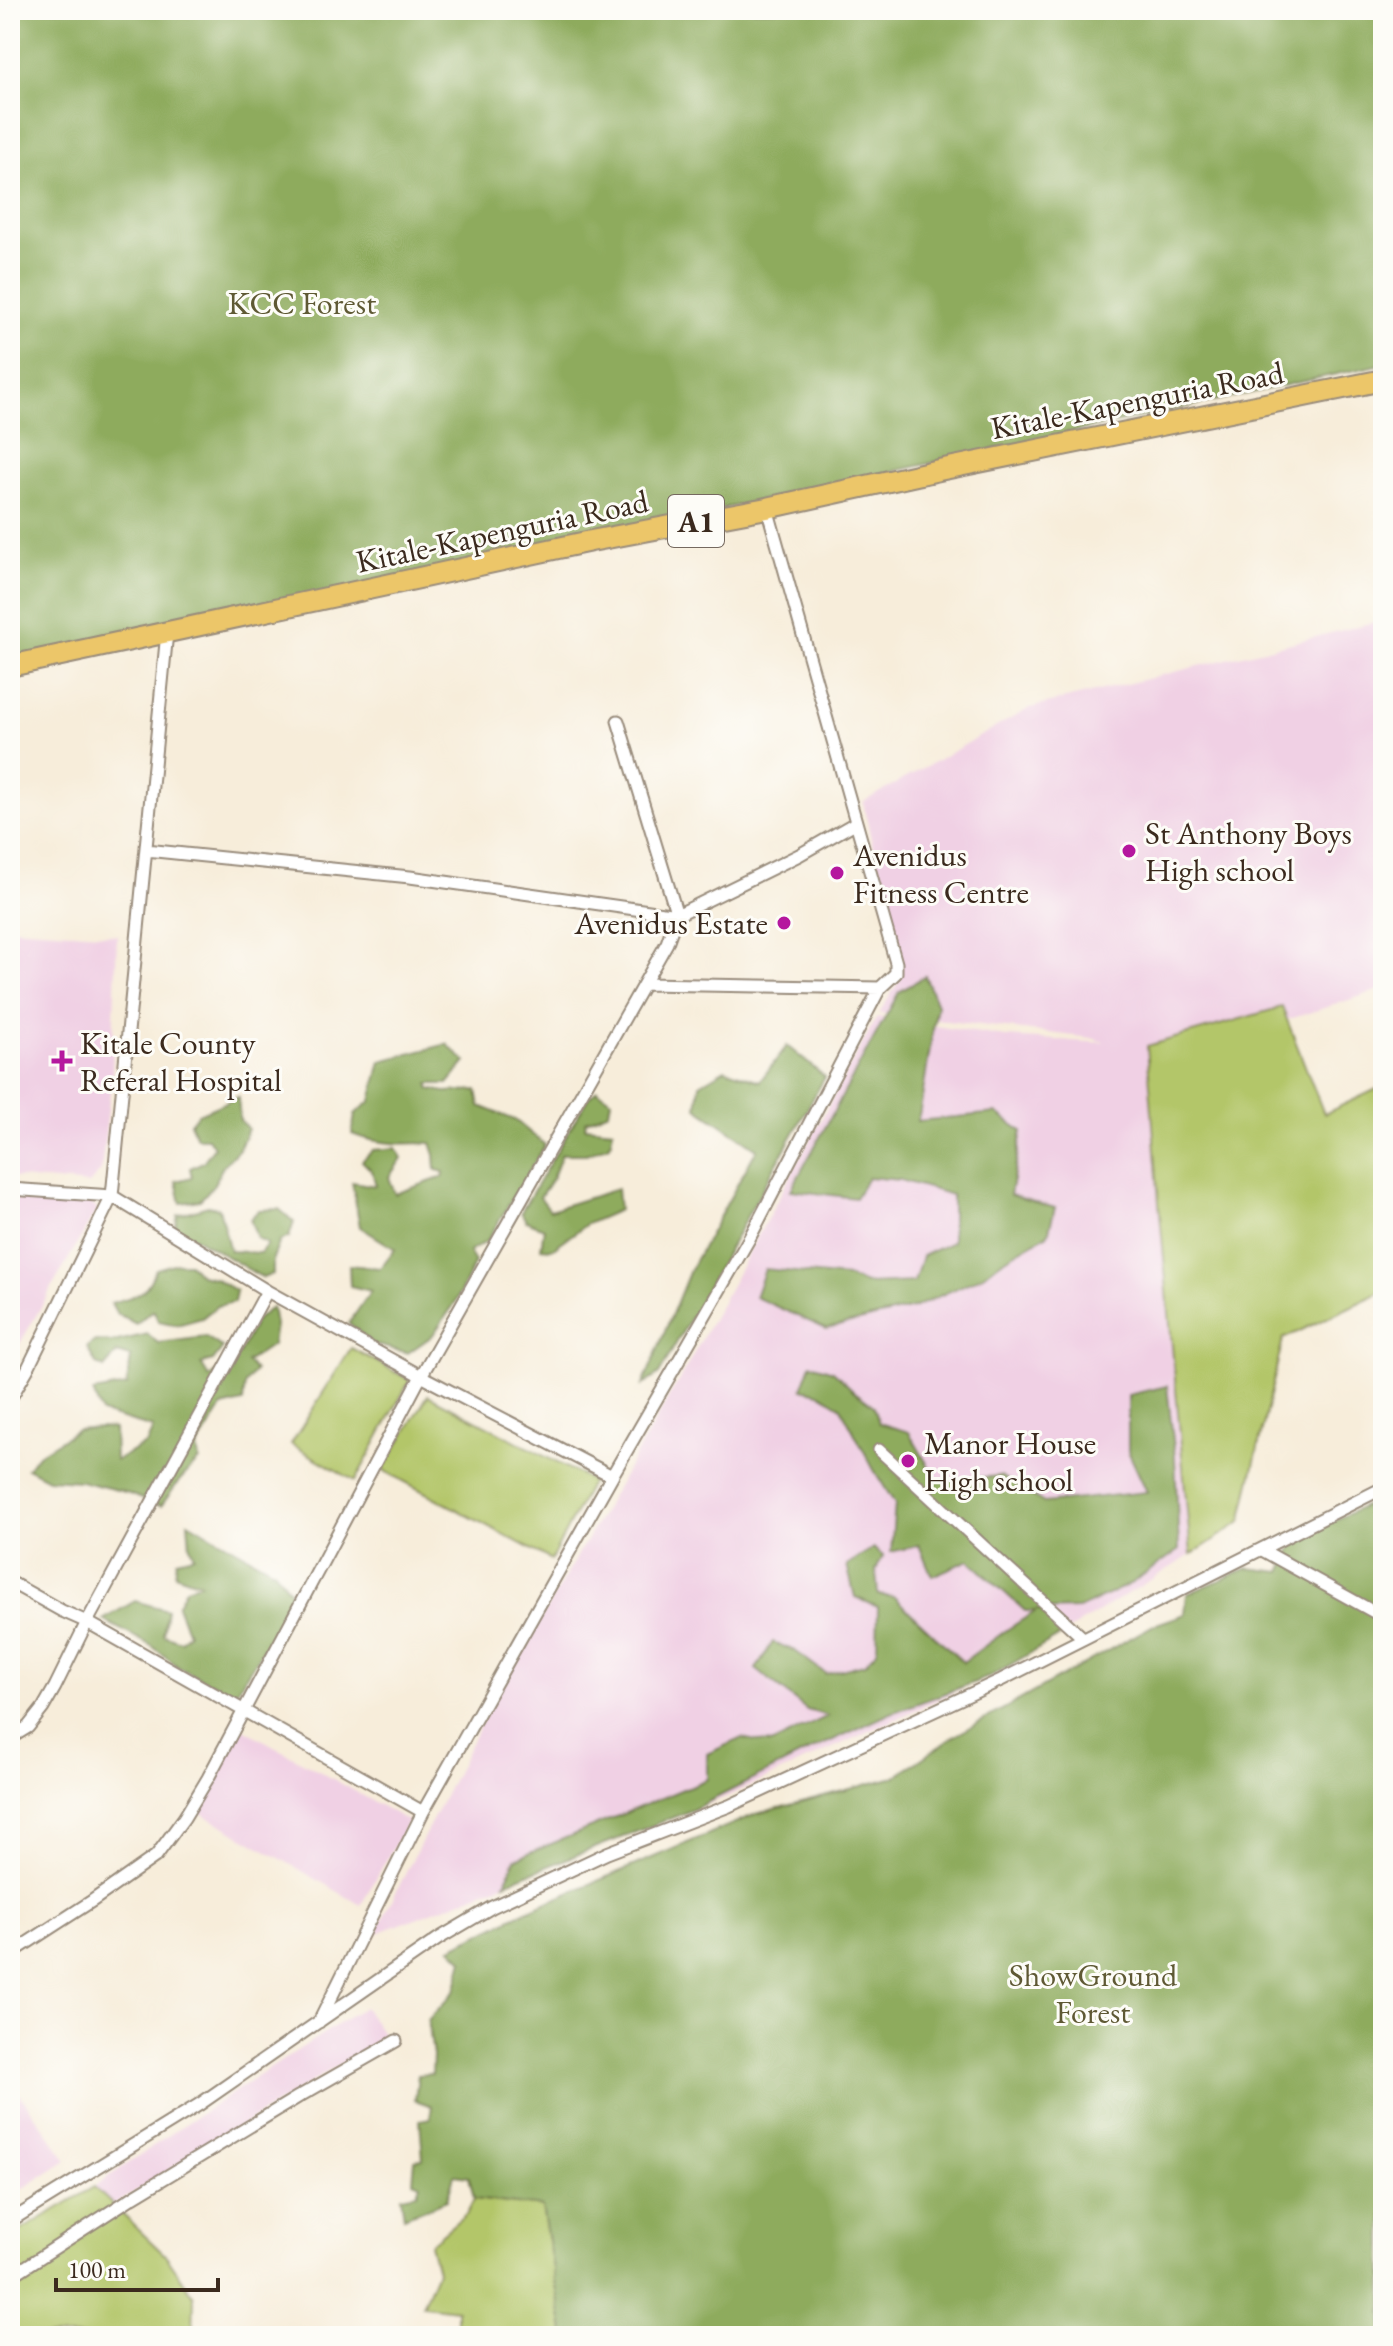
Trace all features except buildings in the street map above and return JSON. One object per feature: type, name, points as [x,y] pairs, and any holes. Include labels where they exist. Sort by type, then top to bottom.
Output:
[{"type":"highway","name":"Kitale-Kapenguria Road","points":[[10,666],[591,541],[767,508],[1383,380]]},
{"type":"street","points":[[318,2024],[423,1812],[749,1239],[880,988],[896,973],[896,963],[767,508]]},
{"type":"street","points":[[10,1399],[112,1196],[167,632]]},
{"type":"street","points":[[10,1954],[156,1856],[184,1818],[421,1376],[667,943],[677,915],[618,721]]},
{"type":"street","points":[[146,850],[410,877],[677,915],[799,855],[855,823]]},
{"type":"street","points":[[644,984],[880,988]]},
{"type":"street","points":[[10,1189],[112,1196],[267,1291],[612,1476]]},
{"type":"street","points":[[10,1738],[28,1727],[43,1708],[267,1291]]},
{"type":"street","points":[[879,1450],[1083,1638]]},
{"type":"street","points":[[10,2221],[200,2104],[438,1939],[492,1907],[607,1853],[729,1806],[1001,1680],[1383,1488]]},
{"type":"street","points":[[1262,1550],[1383,1617]]},
{"type":"street","points":[[10,1582],[87,1622],[423,1812]]},
{"type":"street","points":[[10,2277],[133,2197],[396,2041]]},
{"type":"shaded area","name":"Manor House High school","points":[[1383,620],[1383,989],[1296,1017],[1152,1055],[1159,1203],[1191,1555],[1007,1668],[726,1797],[375,1934],[482,1721],[687,1366],[877,1017],[1006,1037],[1107,1043],[1091,1038],[879,1013],[901,978],[863,802],[1030,708]]},
{"type":"shaded area","name":"Kitale County Referal Hospital","points":[[10,928],[117,935],[112,1074],[101,1171],[89,1184],[10,1177]]},
{"type":"shaded area","points":[[10,1195],[88,1200],[97,1209],[10,1361]]},
{"type":"shaded area","points":[[242,1728],[408,1821],[361,1905],[194,1809]]},
{"type":"shaded area","points":[[364,2007],[384,2037],[113,2205],[94,2187],[188,2122]]},
{"type":"shaded area","points":[[10,2081],[67,2160],[10,2197]]},
{"type":"green space","name":"KCC Forest","points":[[10,10],[1383,10],[1383,364],[10,665]]},
{"type":"green space","points":[[925,976],[937,1005],[917,1121],[996,1113],[1022,1131],[1010,1195],[1055,1208],[1048,1234],[979,1278],[913,1308],[826,1329],[755,1297],[765,1269],[847,1277],[866,1284],[914,1282],[922,1256],[952,1242],[952,1195],[900,1180],[868,1177],[855,1198],[791,1190],[899,992]]},
{"type":"green space","points":[[1282,1007],[1324,1114],[1383,1086],[1383,1291],[1283,1339],[1241,1522],[1191,1555],[1147,1046]]},
{"type":"green space","points":[[447,1044],[466,1062],[448,1084],[429,1084],[429,1089],[446,1092],[477,1090],[480,1106],[515,1120],[545,1145],[487,1241],[469,1252],[475,1262],[455,1303],[432,1336],[408,1353],[372,1344],[349,1323],[371,1291],[350,1286],[349,1265],[380,1268],[395,1249],[360,1227],[352,1182],[376,1186],[372,1171],[362,1161],[373,1150],[396,1148],[402,1158],[389,1177],[395,1194],[443,1177],[444,1172],[436,1170],[431,1143],[381,1142],[352,1134],[355,1114],[371,1101],[381,1061]]},
{"type":"green space","points":[[787,1046],[825,1077],[659,1374],[643,1385],[690,1270],[757,1149],[697,1108],[700,1084],[725,1069],[760,1081]]},
{"type":"green space","points":[[597,1090],[611,1100],[609,1111],[586,1121],[585,1127],[613,1130],[610,1145],[586,1154],[562,1154],[553,1177],[540,1197],[550,1210],[617,1189],[619,1210],[587,1224],[552,1249],[541,1248],[544,1228],[526,1221],[521,1212],[588,1098]]},
{"type":"green space","points":[[238,1097],[240,1120],[248,1129],[239,1149],[200,1200],[181,1203],[176,1181],[192,1177],[190,1168],[203,1162],[214,1147],[208,1138],[197,1138],[190,1123],[198,1114]]},
{"type":"green space","points":[[208,1206],[219,1208],[230,1251],[260,1253],[267,1244],[257,1238],[250,1219],[259,1210],[279,1209],[294,1222],[289,1237],[280,1241],[273,1258],[273,1274],[263,1278],[175,1228],[178,1215]]},
{"type":"green space","points":[[189,1263],[200,1275],[214,1278],[236,1291],[234,1302],[217,1306],[202,1318],[177,1325],[158,1321],[154,1311],[136,1324],[117,1314],[111,1303],[139,1294],[156,1269]]},
{"type":"green space","points":[[272,1307],[275,1325],[272,1345],[247,1362],[255,1371],[245,1384],[243,1402],[222,1407],[197,1447],[199,1460],[161,1506],[121,1491],[80,1481],[48,1479],[27,1468],[39,1454],[77,1430],[114,1429],[115,1461],[147,1443],[153,1428],[101,1413],[93,1392],[127,1386],[131,1357],[117,1353],[104,1368],[96,1364],[87,1347],[95,1341],[113,1342],[148,1334],[158,1343],[206,1337],[223,1348],[213,1361],[201,1364],[209,1377],[238,1356],[256,1320]]},
{"type":"green space","points":[[351,1348],[410,1380],[355,1481],[291,1444]]},
{"type":"green space","points":[[811,1364],[833,1371],[874,1406],[879,1423],[909,1432],[937,1481],[1001,1476],[1044,1503],[1147,1492],[1128,1451],[1128,1395],[1167,1386],[1175,1457],[1179,1550],[1132,1583],[1079,1609],[1039,1610],[1065,1633],[989,1677],[891,1713],[692,1810],[505,1883],[515,1859],[707,1779],[707,1754],[742,1738],[771,1744],[828,1716],[807,1710],[756,1669],[773,1642],[795,1651],[826,1674],[864,1664],[877,1651],[878,1607],[855,1597],[847,1565],[873,1548],[883,1556],[876,1570],[878,1595],[894,1597],[963,1662],[1036,1611],[1025,1611],[969,1560],[932,1576],[919,1545],[891,1552],[895,1504],[840,1406],[819,1393],[802,1389]]},
{"type":"green space","points":[[428,1395],[592,1481],[551,1560],[383,1470]]},
{"type":"green space","name":"ShowGround Forest","points":[[1383,1497],[1383,2336],[565,2336],[542,2207],[474,2199],[469,2177],[454,2175],[447,2200],[404,2217],[401,2196],[417,2193],[420,2184],[413,2181],[415,2160],[423,2159],[420,2120],[430,2118],[432,2106],[415,2100],[418,2075],[432,2074],[433,2055],[428,2020],[455,1991],[463,1960],[451,1948],[524,1912],[756,1814],[895,1777],[953,1737],[1154,1625],[1185,1614],[1187,1594],[1248,1568],[1281,1572],[1293,1546],[1316,1529]]},
{"type":"green space","points":[[188,1522],[275,1571],[291,1593],[279,1624],[235,1693],[181,1669],[152,1646],[103,1620],[135,1601],[167,1610],[163,1635],[181,1641],[188,1633],[177,1606],[186,1588],[200,1583],[175,1574],[177,1560],[194,1556]]},
{"type":"green space","points":[[94,2187],[167,2257],[194,2296],[193,2336],[10,2336],[10,2237]]},
{"type":"green space","points":[[474,2199],[542,2207],[565,2336],[457,2336],[457,2310],[422,2306],[437,2271],[430,2244],[467,2213]]},
{"type":"place","name":"St Anthony Boys High school","points":[[1129,851]]},
{"type":"place","name":"Avenidus Fitness Centre","points":[[837,873]]},
{"type":"place","name":"Avenidus Estate","points":[[784,923]]},
{"type":"place","name":"Kitale County Referal Hospital","points":[[62,1061]]},
{"type":"place","name":"Manor House High school","points":[[908,1461]]}]
